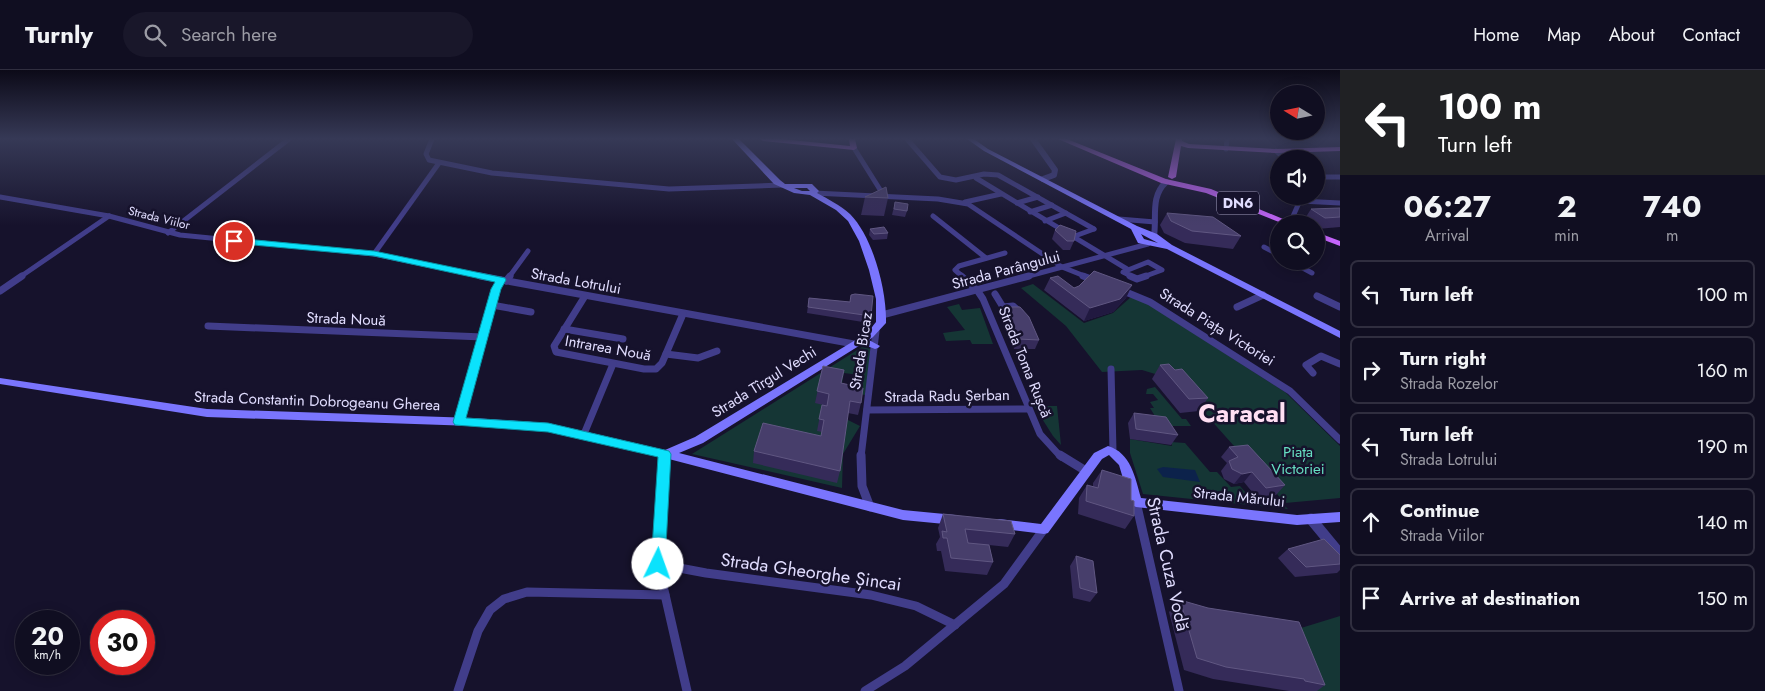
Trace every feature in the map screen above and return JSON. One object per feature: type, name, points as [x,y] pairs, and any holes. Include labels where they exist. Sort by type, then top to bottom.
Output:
[{"type":"main road","name":"Strada Bicaz","points":[[761,168],[784,186],[814,192],[846,215],[856,228],[878,284],[882,315],[876,331]]},
{"type":"main road","points":[[1021,168],[1119,220],[1145,239],[1169,247],[1340,335]]},
{"type":"main road","points":[[1136,168],[1168,178],[1173,168]]},
{"type":"main road","name":"DN6","points":[[1168,178],[1208,191],[1270,216]]},
{"type":"main road","points":[[1325,238],[1340,244]]},
{"type":"main road","name":"Strada Tîrgul Vechi","points":[[665,454],[678,451],[699,440],[876,331]]},
{"type":"main road","points":[[857,342],[875,346]]},
{"type":"main road","name":"Strada Constantin Dobrogeanu Gherea","points":[[0,381],[213,414],[535,426],[584,434],[903,515],[966,521]]},
{"type":"main road","points":[[986,523],[1044,529],[1102,452],[1113,451]]},
{"type":"main road","name":"Strada Cuza Vodă","points":[[1113,451],[1122,460],[1136,502]]},
{"type":"main road","name":"Strada Mărului","points":[[1136,502],[1297,520],[1340,517]]},
{"type":"street","points":[[168,232],[254,168]]},
{"type":"street","points":[[374,254],[435,168]]},
{"type":"street","points":[[470,168],[507,175],[669,189],[784,186]]},
{"type":"street","points":[[866,168],[884,196]]},
{"type":"street","points":[[932,168],[940,177],[955,180],[992,174],[1006,179],[1094,229],[1075,236]]},
{"type":"street","points":[[1043,179],[1054,175],[1056,170],[1055,168]]},
{"type":"street","points":[[1325,178],[1340,177]]},
{"type":"street","points":[[976,178],[1044,221],[1052,222],[1075,236],[1127,270]]},
{"type":"street","points":[[1145,239],[1155,222],[1156,191],[1168,178]]},
{"type":"street","points":[[814,192],[961,202],[1001,194]]},
{"type":"street","name":"Strada Viilor","points":[[0,197],[109,216],[168,232],[374,254]]},
{"type":"street","points":[[1017,203],[1038,197]]},
{"type":"street","points":[[1325,201],[1340,203]]},
{"type":"street","points":[[961,202],[980,210],[1062,267],[1106,285]]},
{"type":"street","points":[[1030,212],[1052,205]]},
{"type":"street","points":[[1044,221],[1066,213]]},
{"type":"street","points":[[0,291],[109,216]]},
{"type":"street","points":[[933,216],[986,258]]},
{"type":"street","points":[[1119,220],[1155,222]]},
{"type":"street","name":"Strada Parângului","points":[[882,315],[1106,256],[1145,239]]},
{"type":"street","points":[[1264,247],[1270,250]]},
{"type":"street","points":[[459,422],[496,289],[528,251]]},
{"type":"street","name":"Strada Lotrului","points":[[374,254],[585,296],[857,342]]},
{"type":"street","points":[[977,290],[955,270],[959,266],[1005,254]]},
{"type":"street","points":[[1147,262],[1162,269],[1137,279],[1123,272],[1127,270],[1147,262]]},
{"type":"street","points":[[1306,270],[1312,273]]},
{"type":"street","name":"Strada Piața Victoriei","points":[[1114,288],[1150,302],[1285,388],[1340,440]]},
{"type":"street","name":"Strada Toma Rușcă","points":[[977,290],[999,333],[1027,409],[1047,444],[1062,458],[1086,471]]},
{"type":"street","points":[[995,294],[1003,307],[1013,306],[1024,318]]},
{"type":"street","points":[[1236,307],[1263,295]]},
{"type":"street","points":[[585,296],[564,330],[623,339]]},
{"type":"street","points":[[1317,296],[1340,307]]},
{"type":"street","points":[[492,305],[531,312]]},
{"type":"street","name":"Intrarea Nouă","points":[[564,330],[554,350],[560,354],[613,364],[656,369],[660,366],[684,314]]},
{"type":"street","name":"Strada Nouă","points":[[208,326],[483,337]]},
{"type":"street","name":"Strada Bicaz","points":[[870,507],[860,473],[876,331]]},
{"type":"street","points":[[666,354],[696,359],[707,357],[717,351]]},
{"type":"street","points":[[1313,373],[1306,365],[1321,356],[1340,364]]},
{"type":"street","points":[[584,434],[613,364]]},
{"type":"street","points":[[1111,370],[1113,451]]},
{"type":"street","name":"Strada Radu Șerban","points":[[867,410],[1027,409]]},
{"type":"street","points":[[665,454],[658,564],[687,691]]},
{"type":"street","name":"Strada Cuza Vodă","points":[[1136,502],[1179,691]]},
{"type":"street","points":[[1311,519],[1340,554]]},
{"type":"street","points":[[864,691],[905,666],[1004,584],[1044,529]]},
{"type":"street","name":"Strada Gheorghe Șincai","points":[[658,564],[706,573],[871,594],[916,606],[954,625]]},
{"type":"street","points":[[458,691],[486,616],[497,603],[511,596],[527,592],[665,595]]},
{"type":"green space","name":"Piața Victoriei","points":[[1033,284],[1084,323],[1113,313],[1131,297],[1148,304],[1285,392],[1340,446],[1340,498],[1285,503],[1175,380],[1142,370],[1102,372],[1066,326],[1021,288]]},
{"type":"green space","points":[[959,304],[962,310],[980,308],[993,344],[972,344],[970,340],[946,341],[943,333],[965,330],[947,307]]},
{"type":"green space","points":[[862,347],[871,349],[865,395],[855,393],[859,375],[844,373],[836,414],[860,426],[843,454],[842,488],[692,454]]},
{"type":"green space","points":[[1155,387],[1182,419],[1186,419],[1191,426],[1161,426],[1150,408],[1154,408],[1150,402],[1158,400],[1153,394],[1146,394],[1147,389]]},
{"type":"green space","points":[[1034,406],[1057,406],[1061,445],[1053,436]]},
{"type":"green space","points":[[1130,439],[1172,446],[1171,442],[1185,443],[1210,472],[1217,472],[1231,487],[1240,486],[1254,502],[1279,500],[1288,509],[1143,494],[1130,453]]},
{"type":"green space","points":[[1340,616],[1340,691],[1313,691],[1288,632]]},
{"type":"water","points":[[1163,467],[1195,470],[1200,482],[1163,477],[1157,469]]},
{"type":"building","points":[[886,187],[888,198],[865,197]]},
{"type":"building","points":[[895,202],[908,204],[907,211],[894,209]]},
{"type":"building","points":[[1340,208],[1340,217],[1325,218],[1325,215],[1320,215],[1311,209]]},
{"type":"building","points":[[1167,213],[1213,217],[1241,236],[1192,231],[1171,221]]},
{"type":"building","points":[[1060,225],[1076,231],[1074,241],[1067,241],[1055,230]]},
{"type":"building","points":[[884,227],[888,233],[874,234],[870,229]]},
{"type":"building","points":[[1094,271],[1132,285],[1120,299],[1090,308],[1050,278],[1058,276],[1074,288],[1079,286]]},
{"type":"building","points":[[851,295],[873,296],[871,316],[808,307],[809,298],[850,302]]},
{"type":"building","points":[[1004,307],[1020,307],[1029,317],[1039,340],[1018,339]]},
{"type":"building","points":[[1169,364],[1175,370],[1182,369],[1208,398],[1189,399],[1160,365]]},
{"type":"building","points":[[823,366],[844,370],[841,383],[863,388],[861,403],[850,401],[840,471],[754,451],[763,423],[821,436],[824,420],[819,419],[822,405],[827,406],[829,394],[817,391]]},
{"type":"building","points":[[1134,413],[1166,417],[1178,435],[1136,429]]},
{"type":"building","points":[[1248,445],[1285,485],[1266,488],[1252,472],[1242,474],[1232,469],[1229,461],[1238,457],[1229,447]]},
{"type":"building","points":[[1102,470],[1131,479],[1131,500],[1134,501],[1134,516],[1086,501],[1087,485],[1098,488]]},
{"type":"building","points":[[943,514],[1011,521],[1015,534],[965,529],[968,543],[989,545],[993,562],[951,558],[947,538],[943,538],[942,531],[947,532]]},
{"type":"building","points":[[1324,539],[1340,555],[1340,564],[1306,567],[1288,549]]},
{"type":"building","points":[[1076,556],[1093,561],[1097,593],[1080,588]]},
{"type":"building","points":[[1180,600],[1208,608],[1299,622],[1325,685],[1305,681],[1304,679],[1226,667],[1197,658]]},
{"type":"district","name":"Caracal","points":[[1242,413]]},
{"type":"route","points":[[234,241],[374,254],[501,280],[496,289],[459,422],[522,425],[567,430],[665,454],[658,564]]}]
